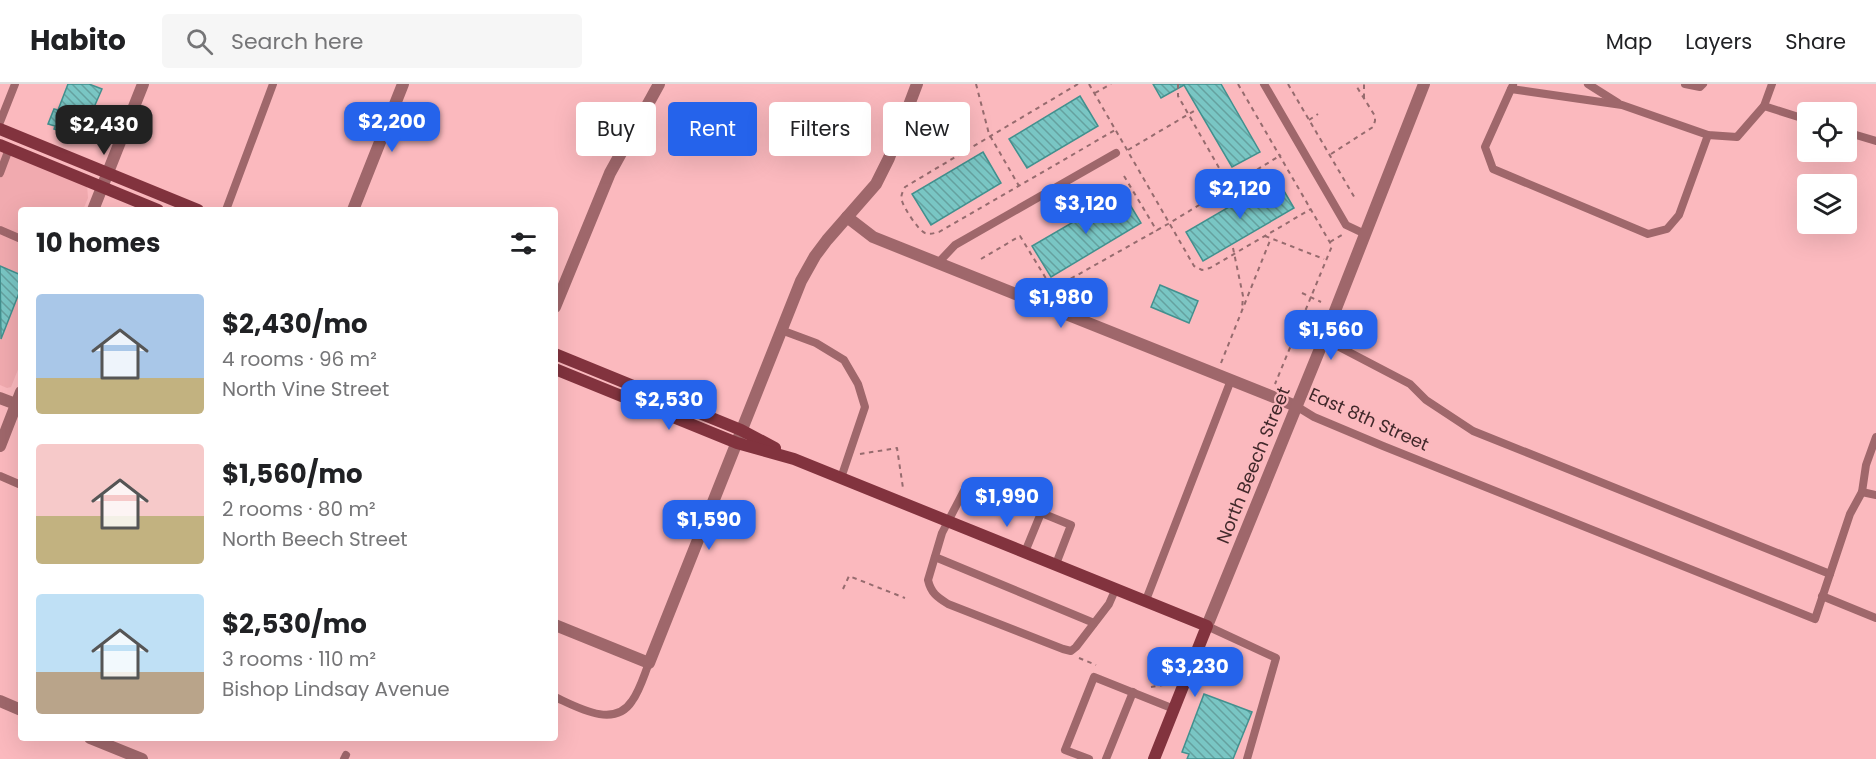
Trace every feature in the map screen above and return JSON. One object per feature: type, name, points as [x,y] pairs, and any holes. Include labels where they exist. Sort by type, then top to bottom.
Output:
[{"type":"street","points":[[94,207],[143,84]]},
{"type":"street","points":[[354,207],[403,84]]},
{"type":"street","points":[[558,300],[610,173],[659,84]]},
{"type":"street","points":[[558,626],[649,663],[801,281],[815,256],[876,184],[889,158],[917,84]]},
{"type":"street","name":"North Beech Street","points":[[1154,759],[1324,339],[1424,84]]},
{"type":"street","points":[[0,129],[190,207]]},
{"type":"street","points":[[5,147],[151,207]]},
{"type":"street","name":"East 8th Street","points":[[848,217],[873,237],[1296,406]]},
{"type":"street","points":[[558,355],[741,430],[794,459]]},
{"type":"street","points":[[558,370],[736,442],[794,459],[1207,626]]},
{"type":"street","points":[[0,398],[18,405]]},
{"type":"street","points":[[0,446],[18,407]]},
{"type":"street","points":[[0,701],[18,709]]},
{"type":"street","points":[[97,741],[141,759]]},
{"type":"lane","points":[[0,122],[15,84]]},
{"type":"lane","points":[[227,207],[273,84]]},
{"type":"lane","points":[[1264,84],[1346,225],[1365,234]]},
{"type":"lane","points":[[1588,84],[1622,105]]},
{"type":"lane","points":[[1685,84],[1700,87],[1703,84]]},
{"type":"lane","points":[[1708,135],[1679,215],[1667,229],[1648,234],[1493,169],[1485,147],[1512,86],[1622,105],[1708,135],[1737,137],[1764,106],[1772,84]]},
{"type":"lane","points":[[1764,106],[1797,116]]},
{"type":"lane","points":[[1857,135],[1876,141]]},
{"type":"lane","points":[[0,173],[5,147]]},
{"type":"lane","points":[[938,263],[955,245],[1116,153]]},
{"type":"lane","points":[[0,230],[18,238]]},
{"type":"lane","points":[[781,330],[816,343],[844,360],[858,384],[865,407],[842,478]]},
{"type":"lane","points":[[1324,339],[1410,384],[1426,400],[1473,431],[1830,574]]},
{"type":"lane","points":[[1146,600],[1231,380]]},
{"type":"lane","name":"East 8th Street","points":[[1296,406],[1314,417],[1383,446],[1815,619],[1822,596]]},
{"type":"lane","points":[[1876,437],[1866,465],[1862,492],[1850,514],[1822,596],[1876,618]]},
{"type":"lane","points":[[0,476],[18,484]]},
{"type":"lane","points":[[1056,564],[1071,525],[968,483],[948,520],[928,580],[929,588],[935,596],[948,604],[1071,651],[1109,604],[1116,588]]},
{"type":"lane","points":[[1862,492],[1876,495]]},
{"type":"lane","points":[[1025,552],[1041,513]]},
{"type":"lane","points":[[935,557],[1094,624]]},
{"type":"lane","points":[[1207,626],[1276,658],[1247,759]]},
{"type":"lane","points":[[558,698],[591,712],[602,715],[614,714],[631,704],[649,663]]},
{"type":"lane","points":[[1089,759],[1065,750],[1094,677],[1174,709]]},
{"type":"lane","points":[[1106,759],[1133,692]]},
{"type":"path","points":[[976,84],[990,136],[1019,186]]},
{"type":"path","points":[[1075,84],[905,187],[901,194],[902,201],[922,232],[931,234],[939,232],[1117,129]]},
{"type":"path","points":[[1089,84],[1194,266],[1202,270],[1210,268],[1311,208]]},
{"type":"path","points":[[1095,93],[1111,84]]},
{"type":"path","points":[[1178,84],[1178,96],[1230,186]]},
{"type":"path","points":[[1238,84],[1332,246],[1271,396]]},
{"type":"path","points":[[1288,84],[1356,200]]},
{"type":"path","points":[[1330,154],[1373,127],[1376,121],[1355,84]]},
{"type":"path","points":[[1364,84],[1364,98]]},
{"type":"path","points":[[1128,150],[1194,111]]},
{"type":"path","points":[[1309,120],[1318,114]]},
{"type":"path","points":[[981,259],[1020,236],[1050,285],[1056,287],[1157,231],[1281,156]]},
{"type":"path","points":[[1124,176],[1157,231]]},
{"type":"path","points":[[1330,242],[1342,235]]},
{"type":"path","points":[[1265,236],[1325,259]]},
{"type":"path","points":[[1214,373],[1222,362],[1271,238]]},
{"type":"path","points":[[1233,248],[1243,296],[1241,313]]},
{"type":"path","points":[[1302,293],[1321,302]]},
{"type":"path","points":[[1291,330],[1309,337]]},
{"type":"path","points":[[859,454],[897,448],[903,488]]},
{"type":"path","points":[[843,589],[849,576],[905,598]]},
{"type":"shaded area","points":[[0,151],[87,185],[88,198],[84,207],[18,207],[18,370],[11,387],[0,385]]},
{"type":"building","points":[[68,84],[89,84],[102,89],[88,121],[93,125],[87,140],[54,129],[55,126],[48,124],[54,109],[58,110]]},
{"type":"building","points":[[1153,84],[1221,84],[1260,152],[1232,167],[1184,85],[1161,98]]},
{"type":"building","points":[[1080,96],[1098,126],[1027,168],[1009,139]]},
{"type":"building","points":[[983,152],[1001,183],[931,225],[912,194]]},
{"type":"building","points":[[1277,179],[1294,208],[1203,261],[1186,232]]},
{"type":"building","points":[[1123,193],[1141,223],[1051,277],[1032,246]]},
{"type":"building","points":[[0,266],[18,274],[18,296],[1,339]]},
{"type":"building","points":[[1160,285],[1198,301],[1189,323],[1151,307]]},
{"type":"building","points":[[1204,694],[1252,712],[1233,759],[1187,759],[1189,754],[1182,752]]}]
